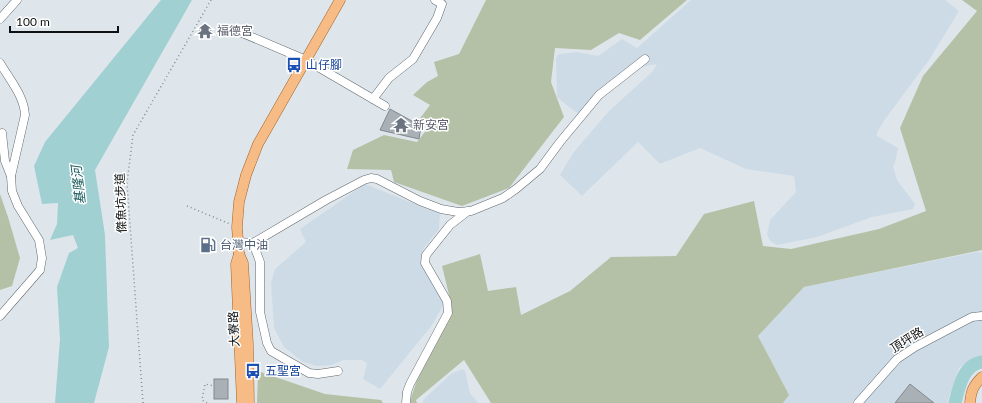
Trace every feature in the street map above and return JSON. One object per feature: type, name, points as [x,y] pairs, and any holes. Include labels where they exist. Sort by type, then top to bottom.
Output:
[{"type":"main road","name":"大寮路","points":[[242,403],[236,264],[239,254],[239,202],[246,175],[258,144],[340,0]]},
{"type":"main road","name":"大寮路","points":[[239,254],[243,263],[248,344],[249,403]]},
{"type":"main road","points":[[970,403],[971,391],[982,377]]},
{"type":"street","points":[[0,19],[17,0]]},
{"type":"street","points":[[373,99],[390,78],[413,59],[437,18],[441,1]]},
{"type":"street","points":[[233,29],[306,60],[385,106]]},
{"type":"street","points":[[253,242],[326,200],[364,180],[371,178],[377,179],[441,209],[458,212],[468,211],[502,198],[516,189],[540,169],[599,95],[645,59]]},
{"type":"street","points":[[0,63],[20,95],[25,106],[25,115],[11,176],[12,191],[18,206],[39,240],[42,258],[40,270],[0,316]]},
{"type":"street","points":[[2,133],[5,161],[11,176]]},
{"type":"street","points":[[406,403],[410,384],[448,313],[447,301],[424,259],[450,225],[468,211]]},
{"type":"street","points":[[238,235],[253,242],[260,262],[260,312],[267,343],[271,351],[309,373],[318,374],[338,370]]},
{"type":"street","name":"頂坪路","points":[[858,403],[897,359],[915,347],[972,317],[982,316]]},
{"type":"path","name":"傑魚坑步道","points":[[143,403],[127,183],[133,134],[211,0]]},
{"type":"path","points":[[187,206],[238,235]]},
{"type":"path","points":[[207,403],[202,400],[205,384],[214,386]]},
{"type":"shaded area","points":[[691,0],[945,0],[959,11],[929,60],[883,122],[876,135],[898,148],[893,166],[897,180],[915,204],[913,209],[872,217],[817,237],[777,245],[770,241],[767,234],[770,220],[796,192],[794,176],[746,169],[700,148],[660,164],[638,142],[582,196],[560,175],[573,153],[609,111],[652,72],[657,64],[645,66],[634,71],[619,85],[611,84],[582,116],[557,97],[556,58],[559,54],[577,52],[598,56],[622,39],[637,48]]},
{"type":"shaded area","points":[[365,184],[440,214],[439,229],[424,248],[421,257],[424,267],[444,304],[432,325],[380,389],[363,379],[367,363],[362,360],[343,360],[332,365],[317,366],[303,362],[284,347],[274,328],[271,283],[275,269],[306,242],[300,229]]},
{"type":"shaded area","points":[[977,252],[982,253],[982,357],[971,359],[959,368],[947,403],[783,403],[788,395],[758,336],[804,287]]},
{"type":"shaded area","points":[[462,369],[465,371],[470,393],[478,403],[423,403],[423,400],[451,374]]},
{"type":"green space","points":[[486,0],[687,0],[640,40],[619,33],[591,50],[555,48],[551,82],[564,117],[509,188],[462,206],[394,182],[391,170],[347,169],[353,150],[384,135],[417,142],[428,128],[418,121],[430,105],[413,95],[427,82],[438,76],[434,62],[459,54]]},
{"type":"green space","points":[[962,0],[982,0],[982,250],[804,287],[758,336],[789,395],[783,403],[491,403],[464,360],[416,400],[417,403],[411,403],[411,398],[429,343],[450,299],[442,266],[480,254],[488,291],[516,287],[521,315],[570,291],[611,257],[676,256],[704,214],[754,201],[763,246],[791,249],[879,229],[926,211],[900,128],[923,76],[977,11]]},
{"type":"green space","points":[[0,194],[20,258],[12,286],[0,290]]},
{"type":"green space","points":[[258,371],[325,394],[381,400],[383,403],[257,403]]},
{"type":"water","name":"基隆河","points":[[161,0],[192,0],[95,170],[105,235],[109,347],[94,403],[55,403],[60,339],[57,287],[69,253],[78,248],[73,235],[50,240],[57,224],[58,203],[42,204],[34,166],[45,142]]},
{"type":"building","name":"福德宮","points":[[203,25],[211,30],[208,36],[199,32]]},
{"type":"building","name":"新安宮","points":[[390,109],[421,126],[419,139],[380,130]]},
{"type":"building","points":[[214,379],[228,379],[228,399],[214,399]]},
{"type":"building","points":[[910,384],[934,403],[895,403]]},
{"type":"waterway","points":[[955,403],[960,384],[966,372],[970,367],[982,362]]},
{"type":"place","name":"福德宮","points":[[205,31]]},
{"type":"place","name":"山仔腳","points":[[294,65]]},
{"type":"place","name":"新安宮","points":[[401,125]]},
{"type":"place","name":"台灣中油","points":[[208,245]]},
{"type":"place","name":"五聖宮","points":[[253,371]]}]
